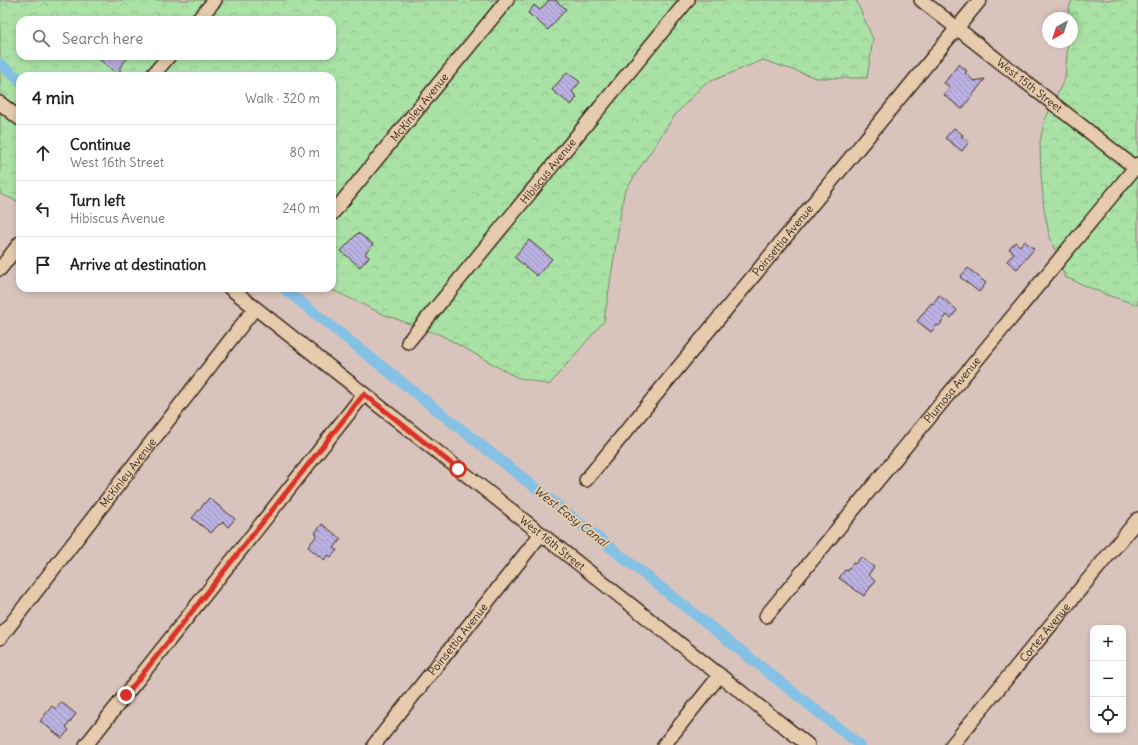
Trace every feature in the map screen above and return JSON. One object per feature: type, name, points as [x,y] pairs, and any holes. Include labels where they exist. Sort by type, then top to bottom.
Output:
[{"type":"street","points":[[201,16],[215,0]]},
{"type":"street","name":"McKinley Avenue","points":[[336,209],[507,0]]},
{"type":"street","name":"Hibiscus Avenue","points":[[408,342],[688,0]]},
{"type":"street","name":"West 15th Street","points":[[921,0],[1137,167]]},
{"type":"street","name":"Poinsettia Avenue","points":[[586,480],[980,0]]},
{"type":"street","points":[[155,72],[166,60]]},
{"type":"street","points":[[0,103],[16,116]]},
{"type":"street","name":"Plumosa Avenue","points":[[766,616],[1137,167]]},
{"type":"street","points":[[0,269],[16,248]]},
{"type":"street","name":"West 16th Street","points":[[235,292],[808,745]]},
{"type":"street","name":"McKinley Avenue","points":[[0,638],[255,308]]},
{"type":"street","points":[[86,745],[364,394]]},
{"type":"street","name":"Cortez Avenue","points":[[952,745],[1138,519]]},
{"type":"street","name":"Poinsettia Avenue","points":[[374,745],[541,534]]},
{"type":"street","points":[[664,745],[720,675]]},
{"type":"green space","points":[[0,0],[856,0],[873,39],[867,78],[817,78],[763,60],[704,84],[675,115],[624,193],[604,321],[549,385],[516,377],[441,335],[385,315],[336,292],[336,72],[16,72],[16,200],[0,194]]},
{"type":"green space","points":[[1072,0],[1138,0],[1138,305],[1107,295],[1065,277],[1049,234],[1044,209],[1040,143],[1044,122],[1065,78],[1068,48],[1078,48],[1078,12],[1069,12]]},
{"type":"building","points":[[549,0],[555,0],[566,9],[548,30],[528,13],[534,5],[540,10]]},
{"type":"building","points":[[100,60],[126,60],[120,67],[120,72],[115,72]]},
{"type":"building","points":[[959,64],[967,71],[965,73],[974,81],[985,79],[962,109],[944,95],[950,87],[944,83]]},
{"type":"building","points":[[567,72],[580,82],[572,92],[577,97],[571,105],[552,90]]},
{"type":"building","points":[[954,128],[969,142],[962,151],[945,138]]},
{"type":"building","points":[[358,233],[373,244],[365,254],[369,257],[360,267],[341,251]]},
{"type":"building","points":[[529,240],[552,259],[537,276],[514,257]]},
{"type":"building","points":[[1024,241],[1034,249],[1017,269],[1007,261],[1014,253],[1009,249],[1015,242],[1020,246]]},
{"type":"building","points":[[968,268],[986,283],[979,292],[960,277]]},
{"type":"building","points":[[939,295],[957,310],[951,318],[947,315],[939,326],[937,325],[931,332],[917,321],[931,303],[933,304]]},
{"type":"building","points":[[209,498],[235,519],[228,527],[223,522],[220,525],[219,524],[211,533],[192,518]]},
{"type":"building","points":[[322,524],[341,539],[334,548],[337,550],[331,557],[328,555],[324,560],[308,547],[317,535],[315,533]]},
{"type":"building","points":[[861,557],[874,567],[868,575],[875,581],[864,596],[839,578],[845,570],[847,571],[853,563],[855,564]]},
{"type":"building","points":[[61,702],[76,714],[66,727],[69,730],[62,738],[40,721],[52,706],[56,709]]},
{"type":"waterway","name":"West Easy Canal","points":[[0,64],[16,77]]},
{"type":"waterway","name":"West Easy Canal","points":[[288,292],[860,745]]},
{"type":"route","points":[[126,695],[364,394],[458,469]]}]
